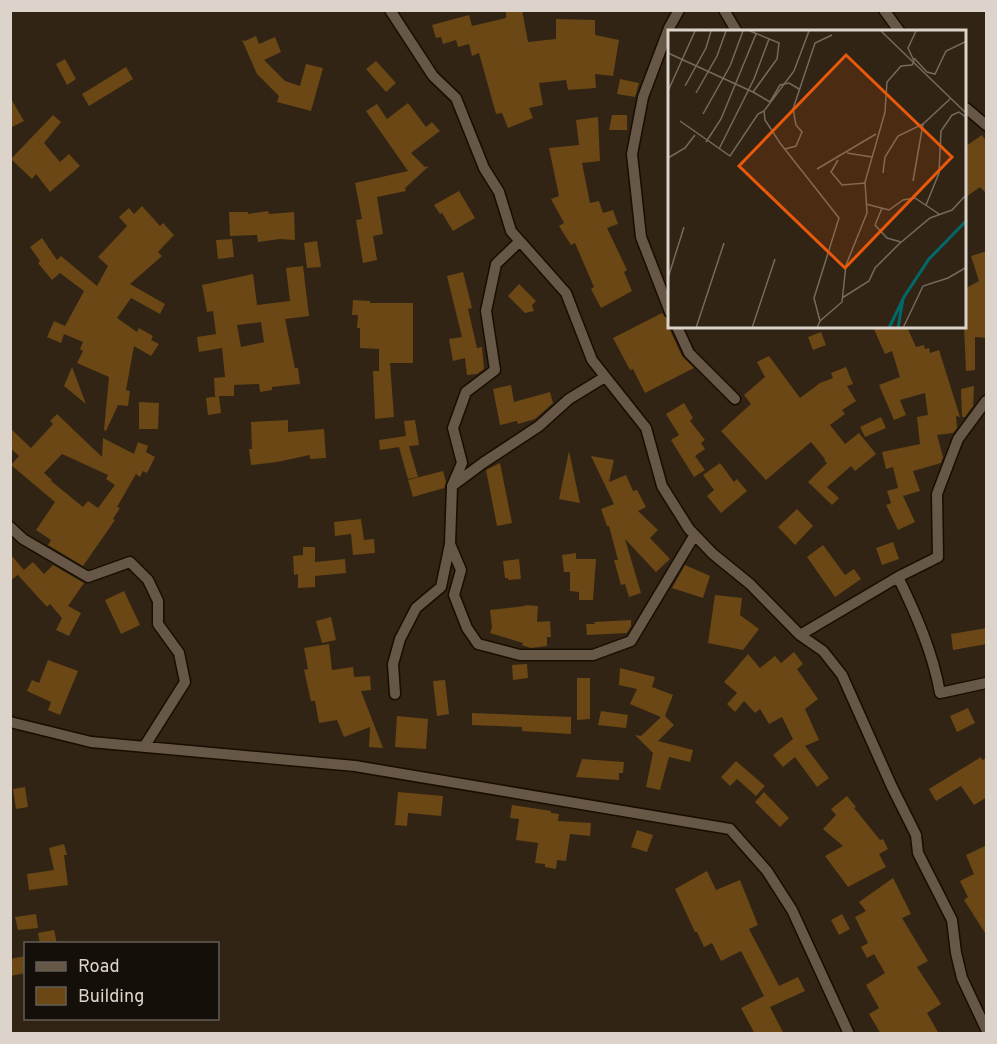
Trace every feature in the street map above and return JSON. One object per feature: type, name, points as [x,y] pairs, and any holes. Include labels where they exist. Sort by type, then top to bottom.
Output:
[{"type":"street","points":[[390,10],[433,76],[456,98],[484,168],[499,192],[511,231],[566,293],[592,360],[646,428],[662,486],[694,536],[750,584],[800,635],[823,651],[842,675],[916,836],[918,853],[952,920],[962,978],[987,1029]]},
{"type":"street","points":[[668,30],[679,10]]},
{"type":"street","points":[[724,10],[736,30]]},
{"type":"street","points":[[884,10],[899,30]]},
{"type":"street","points":[[668,31],[643,97],[632,154],[641,237],[668,307]]},
{"type":"street","points":[[967,109],[987,124]]},
{"type":"street","points":[[395,694],[393,664],[400,639],[416,608],[441,587],[450,544],[452,486],[462,463],[453,428],[466,392],[495,370],[486,311],[496,264],[519,242]]},
{"type":"street","points":[[677,328],[689,353],[735,399]]},
{"type":"street","points":[[452,486],[539,426],[569,399],[604,377]]},
{"type":"street","points":[[800,635],[898,577],[938,557],[937,494],[958,439],[987,401]]},
{"type":"street","points":[[10,527],[23,539],[88,577],[130,562],[148,580],[158,602],[158,624],[179,653],[185,682],[144,747]]},
{"type":"street","points":[[450,544],[461,570],[454,595],[467,628],[478,644],[520,655],[593,655],[631,641],[694,536]]},
{"type":"street","points":[[898,577],[915,612],[938,680],[940,693],[987,683]]},
{"type":"street","points":[[10,722],[91,742],[355,766],[730,829],[767,870],[792,910],[849,1034]]},
{"type":"building","points":[[506,10],[522,10],[528,42],[556,39],[556,19],[595,20],[595,35],[619,40],[613,76],[595,74],[596,88],[568,90],[566,80],[539,83],[543,105],[529,108],[533,118],[508,128],[502,113],[496,114],[479,53],[472,56],[469,44],[458,47],[456,40],[443,44],[441,37],[436,38],[432,25],[469,15],[472,26],[506,18]]},
{"type":"building","points":[[256,36],[259,44],[275,37],[281,52],[264,60],[285,81],[300,86],[306,64],[323,68],[311,111],[277,102],[279,96],[257,74],[242,40]]},
{"type":"building","points":[[65,59],[76,79],[67,85],[56,64]]},
{"type":"building","points":[[376,61],[396,83],[386,92],[366,69]]},
{"type":"building","points":[[126,67],[133,79],[89,106],[82,94]]},
{"type":"building","points":[[620,79],[639,83],[635,97],[617,94]]},
{"type":"building","points":[[10,97],[24,121],[10,128]]},
{"type":"building","points":[[408,103],[426,127],[432,122],[440,131],[411,153],[425,167],[429,166],[405,188],[406,191],[377,197],[383,234],[373,236],[377,260],[363,263],[356,220],[362,219],[355,183],[408,171],[366,111],[377,104],[387,119]]},
{"type":"building","points":[[53,115],[61,122],[44,143],[60,162],[69,154],[80,166],[50,192],[36,174],[32,179],[11,159]]},
{"type":"building","points":[[612,115],[627,115],[627,130],[609,130]]},
{"type":"building","points":[[598,117],[600,161],[582,163],[590,203],[599,201],[603,213],[613,210],[618,224],[607,228],[627,270],[624,272],[632,291],[601,308],[591,289],[594,287],[575,243],[571,245],[559,226],[564,223],[551,199],[559,196],[549,148],[579,145],[576,120]]},
{"type":"building","points":[[982,135],[987,142],[987,194],[980,187],[967,196],[967,145]]},
{"type":"building","points":[[459,191],[475,218],[453,231],[434,205]]},
{"type":"building","points":[[142,206],[160,226],[163,223],[174,235],[158,252],[162,256],[130,284],[165,304],[160,314],[131,298],[117,318],[137,332],[139,328],[153,336],[151,340],[159,344],[151,356],[134,346],[126,390],[130,391],[128,406],[118,405],[106,431],[104,430],[109,377],[77,363],[83,351],[80,349],[83,342],[64,334],[61,343],[47,337],[54,321],[65,326],[84,291],[60,273],[52,280],[38,263],[40,261],[30,247],[42,238],[57,260],[61,256],[97,286],[108,266],[98,257],[127,226],[119,217],[129,208],[134,214]]},
{"type":"building","points":[[268,211],[269,214],[294,212],[295,240],[280,239],[258,242],[257,235],[230,236],[229,212],[248,212],[248,214]]},
{"type":"building","points":[[232,239],[234,257],[218,259],[216,240]]},
{"type":"building","points":[[317,241],[321,267],[307,268],[304,243]]},
{"type":"building","points":[[987,251],[987,338],[975,337],[975,370],[966,371],[964,328],[967,328],[967,287],[979,281],[971,256]]},
{"type":"building","points":[[303,266],[309,316],[285,319],[300,384],[272,387],[272,390],[260,392],[259,384],[234,385],[234,396],[219,396],[221,413],[208,415],[206,398],[215,397],[214,378],[225,377],[222,348],[199,352],[197,337],[216,334],[213,311],[207,312],[202,285],[253,274],[257,305],[290,301],[286,268]],"holes":[[[261,322],[264,342],[241,347],[237,325]]]},
{"type":"building","points":[[463,272],[472,308],[468,309],[477,348],[482,347],[484,369],[477,374],[467,375],[465,358],[453,361],[449,339],[462,337],[447,276]]},
{"type":"building","points":[[519,284],[536,301],[532,305],[534,311],[525,313],[508,296]]},
{"type":"building","points":[[353,300],[370,301],[370,303],[413,303],[413,363],[390,363],[394,417],[375,419],[373,371],[379,371],[379,349],[360,348],[358,315],[352,315]]},
{"type":"building","points":[[662,313],[668,318],[668,328],[682,356],[694,368],[645,393],[613,338]]},
{"type":"building","points":[[873,328],[907,328],[916,347],[924,345],[925,349],[929,348],[930,353],[939,350],[960,417],[956,416],[957,428],[953,433],[937,435],[943,457],[941,463],[913,471],[920,491],[903,496],[915,522],[898,530],[886,505],[891,503],[887,491],[898,488],[893,467],[886,469],[882,452],[920,444],[917,417],[928,415],[925,393],[900,400],[906,415],[894,420],[879,385],[900,377],[892,351],[885,354]]},
{"type":"building","points":[[821,332],[826,345],[813,350],[808,337]]},
{"type":"building","points":[[769,356],[800,398],[820,383],[833,378],[831,373],[846,367],[853,384],[847,386],[856,401],[842,410],[845,414],[830,425],[845,444],[859,433],[876,454],[855,471],[851,466],[827,487],[839,498],[832,505],[808,482],[827,463],[811,442],[766,480],[721,431],[751,404],[744,395],[765,377],[757,362]]},
{"type":"building","points":[[72,367],[86,404],[64,386]]},
{"type":"building","points":[[511,385],[514,402],[550,392],[553,403],[535,419],[518,424],[517,421],[500,425],[493,389]]},
{"type":"building","points":[[974,386],[973,406],[965,417],[962,417],[961,389]]},
{"type":"building","points":[[139,402],[159,403],[158,429],[139,429]]},
{"type":"building","points":[[684,403],[693,418],[690,421],[705,440],[701,443],[705,449],[695,456],[705,470],[694,477],[671,440],[679,435],[666,414]]},
{"type":"building","points":[[57,414],[102,457],[103,438],[134,454],[138,442],[148,446],[146,452],[155,457],[147,473],[143,471],[140,477],[136,474],[117,507],[120,508],[113,519],[115,520],[83,566],[48,545],[51,540],[36,530],[55,502],[11,465],[19,456],[10,448],[10,428],[31,448],[53,424],[50,421]],"holes":[[[62,454],[108,475],[106,479],[115,485],[98,508],[88,501],[83,507],[44,473]]]},
{"type":"building","points":[[881,417],[886,428],[865,437],[860,427]]},
{"type":"building","points":[[288,420],[288,432],[324,429],[326,458],[310,459],[310,455],[251,465],[249,449],[252,449],[251,422]]},
{"type":"building","points":[[415,420],[419,445],[409,446],[418,477],[408,479],[399,447],[380,450],[379,440],[406,436],[404,421]]},
{"type":"building","points":[[569,451],[580,503],[559,499]]},
{"type":"building","points":[[591,456],[614,460],[609,482],[626,475],[633,491],[637,490],[646,507],[638,511],[658,530],[650,538],[670,559],[656,572],[625,539],[641,593],[629,597],[625,584],[621,585],[614,560],[618,560],[609,526],[607,526],[601,509],[614,504]]},
{"type":"building","points":[[500,463],[512,523],[497,526],[486,470]]},
{"type":"building","points":[[720,463],[734,482],[737,479],[747,491],[721,513],[707,496],[714,490],[703,475]]},
{"type":"building","points":[[443,471],[446,482],[444,488],[413,497],[408,480]]},
{"type":"building","points":[[797,509],[813,526],[795,545],[778,527]]},
{"type":"building","points":[[361,519],[364,540],[374,539],[375,553],[353,555],[351,534],[335,536],[334,522]]},
{"type":"building","points":[[893,542],[899,559],[882,565],[876,548]]},
{"type":"building","points":[[823,545],[845,575],[854,569],[861,579],[835,597],[807,557]]},
{"type":"building","points":[[303,547],[315,547],[315,562],[345,559],[346,573],[315,576],[315,587],[298,588],[298,574],[294,575],[293,556],[303,555]]},
{"type":"building","points":[[576,553],[576,559],[596,559],[593,600],[579,600],[579,592],[570,591],[570,572],[564,572],[562,555]]},
{"type":"building","points":[[10,554],[24,570],[10,581]]},
{"type":"building","points":[[519,559],[521,579],[508,580],[505,578],[503,561]]},
{"type":"building","points":[[33,562],[44,574],[53,565],[84,583],[68,606],[81,613],[69,636],[56,630],[62,618],[50,604],[47,607],[18,575]]},
{"type":"building","points":[[685,565],[710,576],[703,598],[672,588]]},
{"type":"building","points":[[124,591],[140,625],[121,634],[105,600]]},
{"type":"building","points":[[715,595],[742,598],[740,615],[759,629],[743,650],[708,643]]},
{"type":"building","points":[[524,605],[538,606],[537,622],[550,621],[551,637],[547,637],[547,646],[531,648],[522,645],[523,643],[490,633],[492,627],[490,610]]},
{"type":"building","points":[[331,617],[336,640],[322,643],[316,621]]},
{"type":"building","points":[[631,620],[627,633],[587,635],[586,624]]},
{"type":"building","points":[[987,628],[987,644],[953,650],[951,634]]},
{"type":"building","points":[[329,644],[332,670],[353,667],[354,677],[370,676],[371,690],[361,691],[383,748],[369,747],[370,727],[344,737],[337,720],[319,723],[315,701],[311,701],[304,670],[308,669],[304,648]]},
{"type":"building","points":[[794,652],[803,664],[797,669],[818,699],[805,709],[819,740],[805,746],[829,778],[817,787],[795,757],[783,767],[773,755],[793,739],[782,717],[769,724],[760,709],[755,713],[744,701],[735,712],[727,704],[737,693],[724,682],[748,654],[760,668],[775,656],[781,663]]},
{"type":"building","points":[[48,660],[78,671],[60,715],[48,710],[51,702],[27,691],[32,680],[39,683]]},
{"type":"building","points":[[527,664],[528,678],[513,680],[512,665]]},
{"type":"building","points":[[620,668],[655,677],[652,687],[673,695],[665,716],[674,725],[658,741],[693,750],[690,762],[669,757],[660,790],[646,787],[653,753],[635,735],[641,736],[661,717],[630,704],[637,689],[619,685]]},
{"type":"building","points":[[577,678],[590,678],[590,719],[577,720]]},
{"type":"building","points":[[445,680],[449,714],[437,716],[433,681]]},
{"type":"building","points":[[968,708],[975,723],[957,732],[950,716]]},
{"type":"building","points":[[601,711],[628,715],[626,728],[598,725]]},
{"type":"building","points":[[472,713],[571,717],[571,734],[522,731],[522,727],[472,725]]},
{"type":"building","points":[[397,716],[428,719],[426,749],[395,747]]},
{"type":"building","points":[[981,757],[982,760],[987,758],[987,797],[974,805],[961,786],[936,801],[929,789]]},
{"type":"building","points":[[582,759],[624,762],[623,773],[619,773],[619,780],[576,777]]},
{"type":"building","points":[[736,761],[765,786],[756,796],[737,779],[730,786],[721,777]]},
{"type":"building","points":[[25,787],[28,807],[16,809],[13,789]]},
{"type":"building","points":[[398,792],[443,796],[441,816],[408,813],[407,826],[395,825]]},
{"type":"building","points":[[764,792],[789,818],[780,827],[755,802]]},
{"type":"building","points":[[847,796],[880,840],[883,839],[888,849],[879,854],[886,867],[848,887],[825,856],[843,846],[823,829],[836,815],[831,809]]},
{"type":"building","points":[[512,805],[551,811],[551,813],[559,814],[558,821],[591,823],[590,836],[570,834],[566,861],[557,860],[556,869],[545,867],[545,864],[535,863],[538,843],[516,840],[519,819],[510,818]]},
{"type":"building","points":[[637,830],[653,835],[647,852],[631,847]]},
{"type":"building","points":[[64,844],[67,855],[64,855],[68,885],[29,890],[27,874],[54,870],[49,848]]},
{"type":"building","points":[[987,845],[987,936],[964,900],[968,897],[960,881],[974,874],[966,855]]},
{"type":"building","points":[[707,871],[716,890],[740,880],[758,925],[749,929],[779,986],[798,977],[805,991],[770,1007],[784,1034],[755,1034],[741,1008],[764,996],[741,951],[721,961],[712,943],[704,947],[695,932],[675,889]]},
{"type":"building","points":[[893,878],[911,914],[902,918],[928,961],[917,967],[941,1004],[927,1013],[939,1034],[881,1034],[869,1014],[879,1008],[866,985],[885,973],[874,954],[867,958],[861,947],[868,943],[855,917],[866,911],[859,902]]},
{"type":"building","points":[[36,914],[38,928],[18,930],[15,917]]},
{"type":"building","points":[[842,914],[850,929],[839,935],[831,920]]},
{"type":"building","points":[[54,930],[57,942],[40,942],[38,933]]},
{"type":"building","points":[[24,956],[24,973],[10,976],[10,959]]}]
